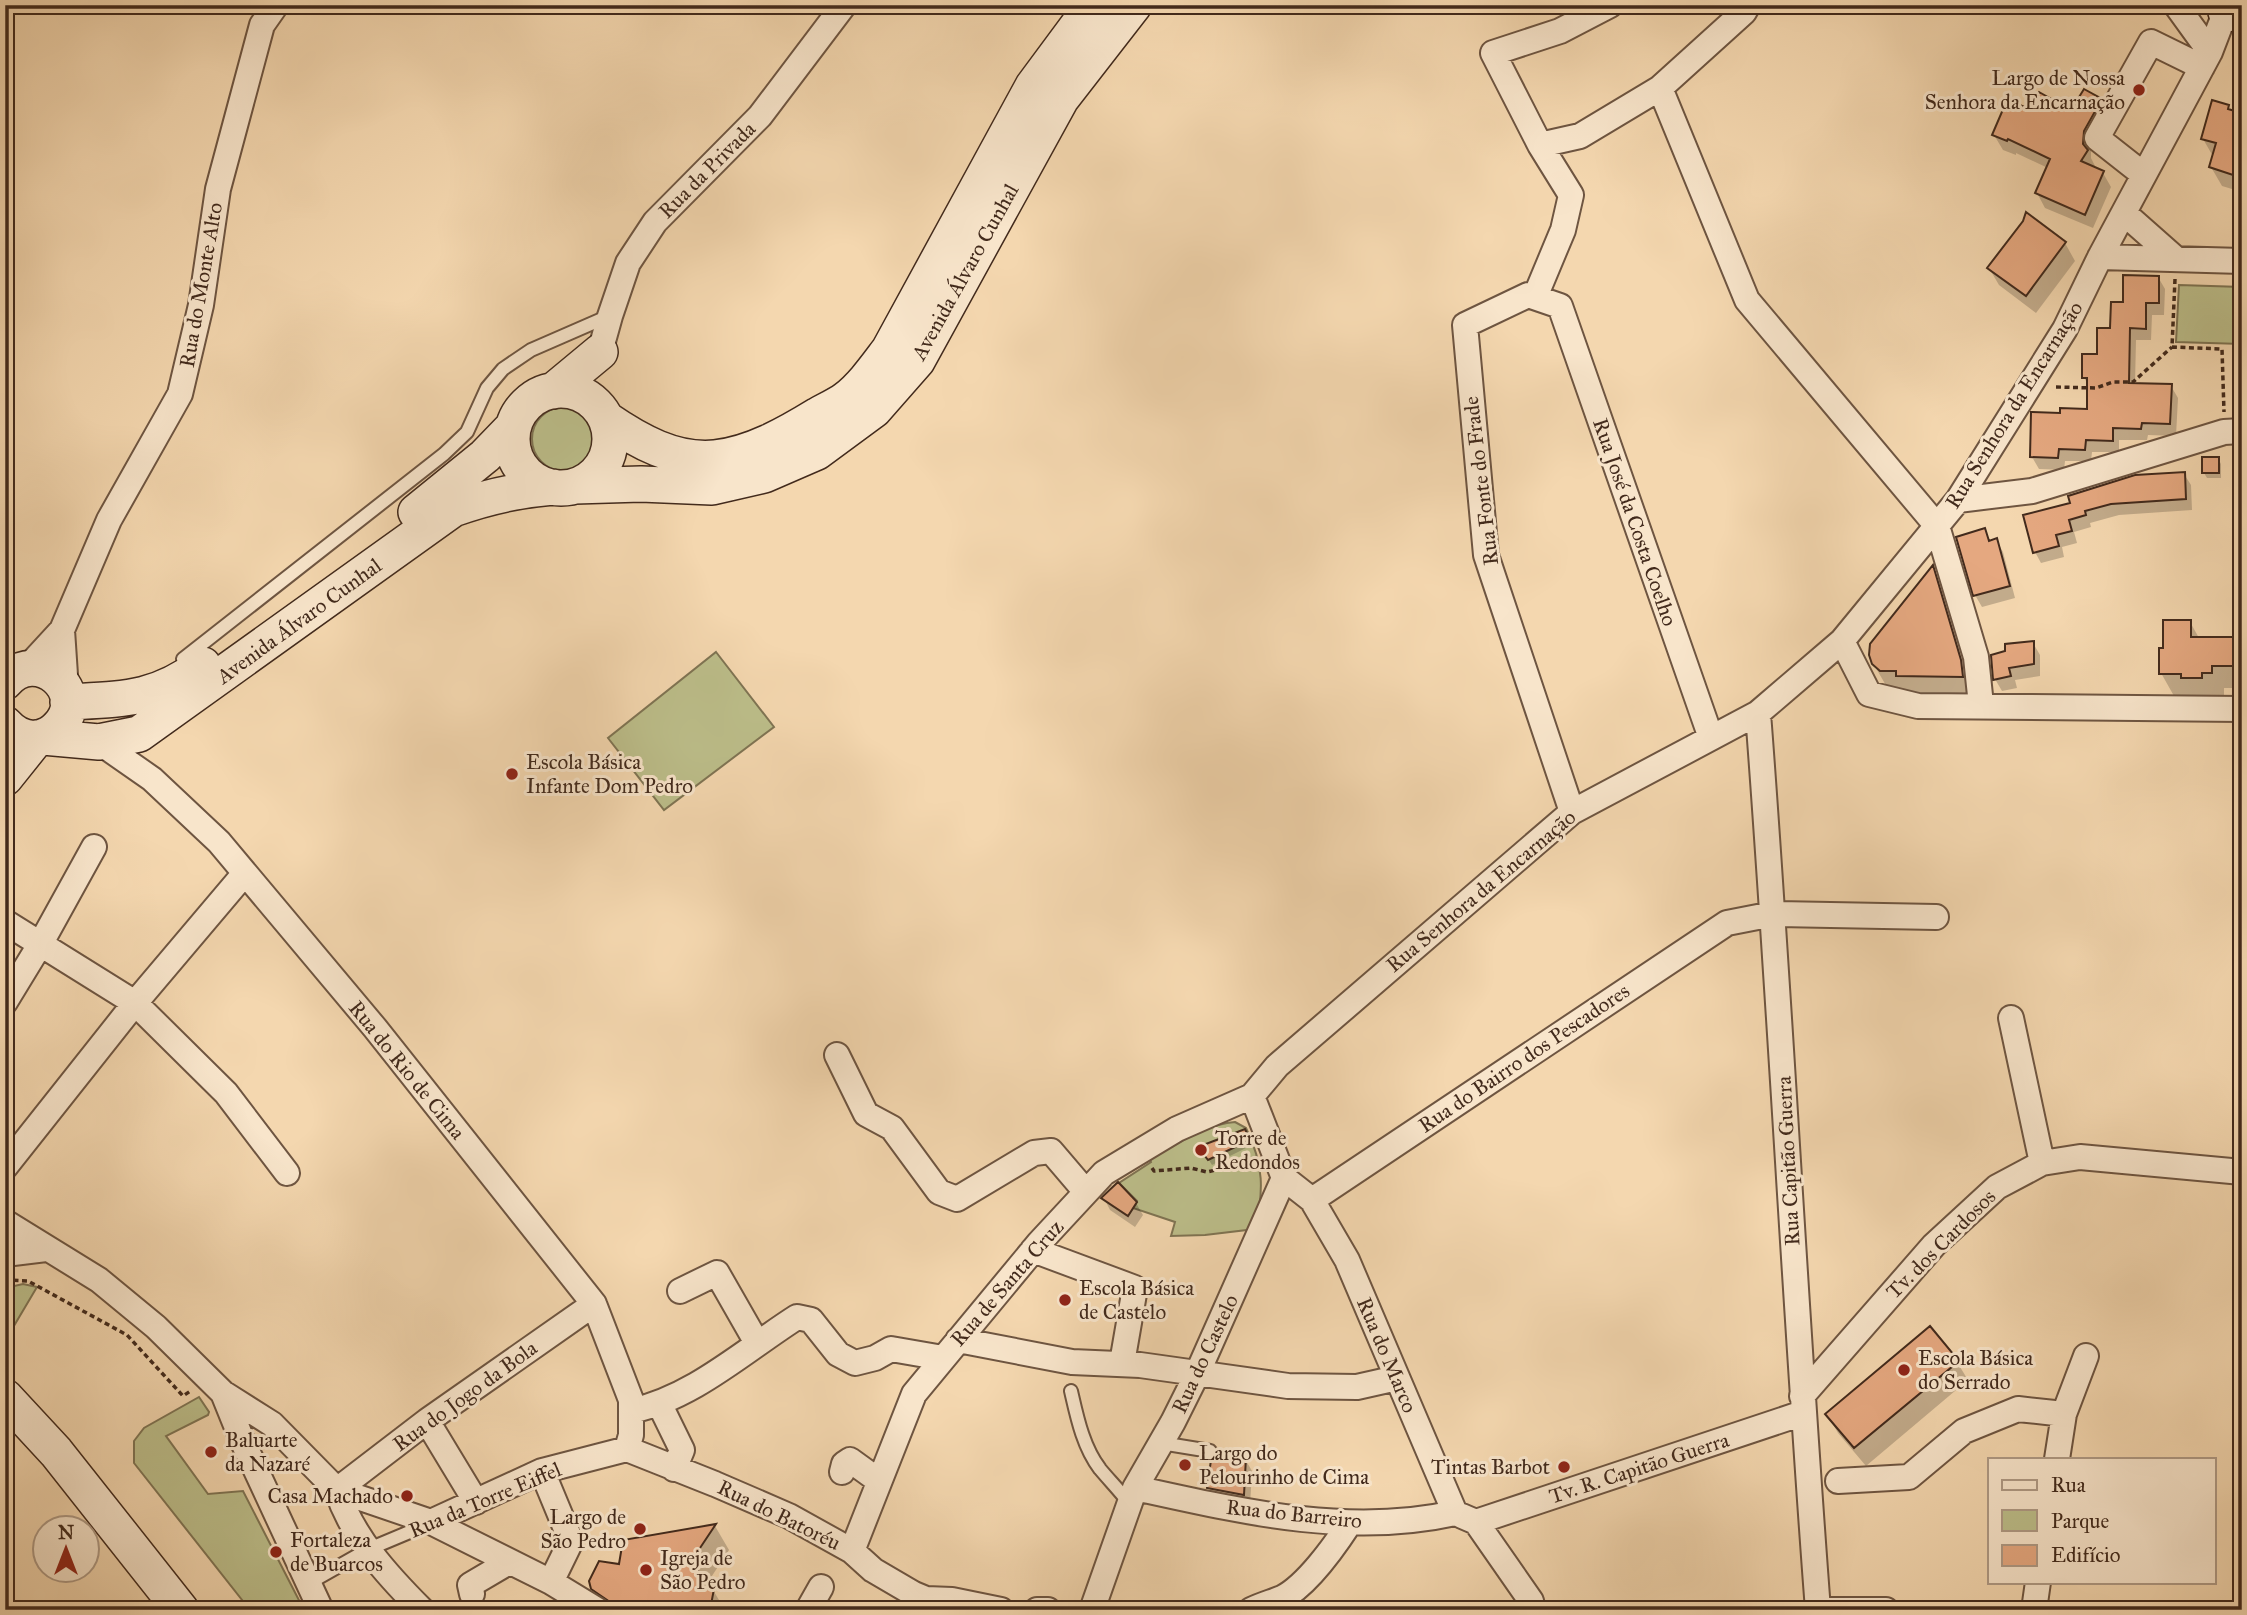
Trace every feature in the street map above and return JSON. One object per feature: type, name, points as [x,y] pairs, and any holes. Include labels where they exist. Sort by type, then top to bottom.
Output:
[{"type":"main road","name":"Avenida Álvaro Cunhal","points":[[601,413],[626,433],[660,451],[714,458],[758,448],[846,399],[889,350],[1033,86],[1093,5]]},
{"type":"main road","name":"Avenida Álvaro Cunhal","points":[[5,724],[16,734],[100,742],[139,734],[453,509],[485,497],[518,490],[564,487],[641,484],[712,486],[764,475],[817,452],[874,410],[917,361],[1061,99],[1134,5]]},
{"type":"main road","points":[[600,352],[601,413],[610,435],[608,452],[601,467],[590,479],[564,487],[543,485],[530,477],[519,465],[512,451],[511,434],[525,405],[537,396],[553,391],[569,391],[584,396],[601,413]]},
{"type":"main road","points":[[553,391],[600,352]]},
{"type":"main road","name":"Avenida Álvaro Cunhal","points":[[67,696],[111,700],[148,695],[179,683],[424,507],[485,456],[513,427]]},
{"type":"main road","points":[[5,778],[40,737],[53,732],[61,724],[67,713],[67,696],[60,680],[39,668],[13,673]]},
{"type":"main road","points":[[6,1367],[45,1439]]},
{"type":"main road","points":[[5,1396],[45,1439],[181,1610]]},
{"type":"street","name":"Rua do Monte Alto","points":[[62,630],[109,520],[180,394],[201,305],[218,189],[262,25],[276,5]]},
{"type":"street","name":"Rua da Privada","points":[[600,352],[628,263],[655,222],[760,116],[844,5]]},
{"type":"street","points":[[1535,297],[1563,230],[1571,195],[1540,145],[1493,53],[1560,31],[1610,5]]},
{"type":"street","points":[[1540,145],[1580,135],[1660,88],[1744,12],[1748,5]]},
{"type":"street","points":[[2176,5],[2206,59]]},
{"type":"street","name":"Rua Senhora da Encarnação","points":[[1252,1096],[1277,1066],[1572,812],[1758,713],[1842,641],[1958,500],[2029,387],[2065,328],[2100,257],[2232,11]]},
{"type":"street","points":[[2144,175],[2097,138],[2151,42],[2206,59]]},
{"type":"street","points":[[1660,88],[1747,300],[1937,526],[1976,657],[1981,705]]},
{"type":"street","points":[[2124,212],[2176,259]]},
{"type":"street","points":[[2100,257],[2242,261]]},
{"type":"street","name":"Rua Fonte do Frade","points":[[1535,297],[1528,295],[1465,326],[1486,555],[1572,812]]},
{"type":"street","name":"Rua José da Costa Coelho","points":[[1535,297],[1560,306],[1711,738]]},
{"type":"street","points":[[1958,500],[2032,491],[2224,432],[2242,431]]},
{"type":"street","points":[[13,673],[62,630]]},
{"type":"street","points":[[62,630],[67,696]]},
{"type":"street","points":[[1842,641],[1869,694],[1918,706],[2242,709]]},
{"type":"street","name":"Rua Capitão Guerra","points":[[1758,713],[1773,914],[1802,1404],[1818,1610]]},
{"type":"street","name":"Rua do Rio de Cima","points":[[100,742],[152,779],[219,842],[375,1028],[594,1304],[631,1400],[627,1449]]},
{"type":"street","points":[[5,1003],[94,848]]},
{"type":"street","points":[[5,1167],[135,1003],[245,873]]},
{"type":"street","name":"Rua do Bairro dos Pescadores","points":[[1312,1200],[1727,923],[1773,914],[1936,917]]},
{"type":"street","points":[[5,922],[135,1003],[226,1093],[287,1173]]},
{"type":"street","points":[[2011,1018],[2042,1163]]},
{"type":"street","points":[[837,1055],[866,1114],[892,1128],[939,1192],[957,1199],[1034,1153],[1051,1151],[1086,1192]]},
{"type":"street","points":[[1252,1096],[1284,1178],[1312,1200]]},
{"type":"street","name":"Rua de Santa Cruz","points":[[852,1551],[914,1394],[1033,1250],[1104,1173],[1177,1129],[1252,1096]]},
{"type":"street","name":"Tv. dos Cardosos","points":[[1802,1404],[1934,1245],[1997,1187],[2042,1163],[2080,1157],[2242,1172]]},
{"type":"street","name":"Rua do Castelo","points":[[1092,1610],[1132,1496],[1196,1374],[1284,1178]]},
{"type":"street","name":"Rua do Marco","points":[[1312,1200],[1348,1260],[1397,1378],[1466,1518],[1531,1601],[1533,1610]]},
{"type":"street","points":[[5,1222],[99,1280],[156,1327],[223,1392],[272,1424],[337,1490],[431,1522],[551,1582],[587,1607]]},
{"type":"street","points":[[5,1254],[46,1249]]},
{"type":"street","points":[[1033,1250],[1135,1288],[1122,1363]]},
{"type":"street","points":[[680,1291],[717,1273],[757,1343]]},
{"type":"street","name":"Rua do Jogo da Bola","points":[[337,1490],[427,1421],[594,1304]]},
{"type":"street","points":[[631,1411],[659,1403],[719,1370],[797,1317],[811,1320],[838,1354],[855,1363],[875,1358],[891,1349],[950,1349],[1072,1362],[1122,1363],[1302,1386],[1357,1387],[1397,1378]]},
{"type":"street","points":[[2057,1458],[2064,1414],[2086,1356]]},
{"type":"street","points":[[223,1392],[242,1440],[321,1610]]},
{"type":"street","points":[[659,1403],[678,1459]]},
{"type":"street","name":"Tv. R. Capitão Guerra","points":[[1466,1518],[1802,1404]]},
{"type":"street","points":[[1839,1481],[1909,1477],[1964,1430],[2018,1409],[2064,1414]]},
{"type":"street","points":[[427,1421],[476,1502]]},
{"type":"street","name":"Rua do Batoréu","points":[[627,1449],[678,1459],[715,1484],[789,1516],[852,1551],[912,1602]]},
{"type":"street","name":"Rua da Torre Eiffel","points":[[431,1522],[542,1471],[627,1449]]},
{"type":"street","points":[[842,1472],[844,1464],[850,1460],[879,1481]]},
{"type":"street","points":[[542,1471],[571,1541],[551,1582]]},
{"type":"street","points":[[337,1490],[344,1513],[369,1549],[422,1610]]},
{"type":"street","name":"Rua do Barreiro","points":[[1132,1496],[1349,1524],[1466,1518]]},
{"type":"street","points":[[1251,1610],[1284,1597],[1303,1581],[1339,1540],[1349,1524]]},
{"type":"street","points":[[472,1594],[470,1584],[509,1562]]},
{"type":"street","points":[[2034,1610],[2038,1584]]},
{"type":"street","points":[[808,1610],[821,1587]]},
{"type":"street","points":[[912,1602],[926,1599],[952,1600],[1001,1610]]},
{"type":"street","points":[[1039,1610],[1048,1610]]},
{"type":"street","points":[[1818,1610],[1886,1610]]},
{"type":"lane","points":[[111,700],[164,672],[444,454],[467,432],[487,388],[503,369],[531,350],[610,316]]},
{"type":"lane","points":[[1071,1391],[1080,1430],[1099,1468],[1118,1487],[1132,1496]]},
{"type":"lane","points":[[1161,1443],[1210,1451]]},
{"type":"lane","name":"Rua da Torre Eiffel","points":[[309,1584],[369,1549],[431,1522]]},
{"type":"path","points":[[2172,347],[2176,259]]},
{"type":"path","points":[[2029,387],[2096,388],[2113,382],[2133,382],[2172,347],[2222,349],[2223,390]]},
{"type":"path","points":[[1149,1164],[1154,1171],[1191,1168],[1207,1172],[1241,1164]]},
{"type":"path","points":[[5,1280],[29,1281],[127,1335],[183,1396],[198,1386]]},
{"type":"green space","points":[[2179,285],[2242,287],[2242,344],[2176,342]]},
{"type":"green space","points":[[564,407],[582,413],[590,421],[596,439],[590,457],[582,465],[564,471],[546,465],[538,457],[532,439],[538,421],[546,413]]},
{"type":"green space","points":[[716,652],[774,727],[664,810],[608,738]]},
{"type":"green space","points":[[1235,1122],[1246,1128],[1259,1166],[1261,1190],[1255,1229],[1171,1236],[1175,1222],[1133,1208],[1137,1201],[1119,1183],[1151,1162],[1150,1159],[1191,1136]]},
{"type":"green space","points":[[23,1284],[37,1287],[5,1341],[5,1288]]},
{"type":"green space","points":[[199,1397],[209,1412],[208,1415],[166,1436],[208,1494],[243,1491],[304,1610],[250,1610],[134,1463],[134,1441],[144,1428]]},
{"type":"building","points":[[2084,89],[2102,99],[2084,131],[2083,144],[2088,150],[2081,161],[2104,171],[2085,215],[2035,193],[2050,159],[2008,139],[2007,141],[1992,135],[2007,100],[2030,109],[2039,92],[2071,110]]},
{"type":"building","points":[[2212,100],[2229,105],[2228,109],[2242,113],[2242,158],[2238,157],[2233,175],[2209,167],[2216,143],[2201,139]]},
{"type":"building","points":[[2026,212],[2066,242],[2026,296],[1987,268],[2023,221]]},
{"type":"building","points":[[2123,275],[2159,276],[2159,303],[2146,303],[2146,329],[2130,328],[2129,383],[2172,384],[2170,424],[2142,423],[2141,429],[2113,428],[2113,441],[2086,440],[2085,450],[2059,449],[2058,458],[2030,457],[2031,412],[2060,413],[2060,408],[2087,409],[2087,378],[2082,378],[2082,354],[2097,354],[2097,328],[2110,328],[2111,302],[2123,302]]},
{"type":"building","points":[[2202,457],[2219,457],[2219,473],[2202,473]]},
{"type":"building","points":[[2185,472],[2186,499],[2111,504],[2085,511],[2086,515],[2069,520],[2072,531],[2056,535],[2059,546],[2033,553],[2023,515],[2070,503],[2068,496],[2135,475]]},
{"type":"building","points":[[1985,528],[1989,541],[1997,538],[2010,586],[1973,596],[1956,537]]},
{"type":"building","points":[[1933,565],[1961,660],[1963,677],[1896,676],[1896,671],[1880,671],[1872,664],[1870,644]]},
{"type":"building","points":[[2163,620],[2191,620],[2191,637],[2242,637],[2242,666],[2212,666],[2212,673],[2202,673],[2202,678],[2159,674]]},
{"type":"building","points":[[2034,641],[2034,664],[2009,668],[2011,676],[1993,680],[1991,655],[2005,651],[2005,644]]},
{"type":"building","points":[[1245,1129],[1250,1140],[1208,1160],[1198,1147]]},
{"type":"building","points":[[1118,1182],[1137,1202],[1128,1216],[1101,1198]]},
{"type":"building","points":[[1930,1326],[1959,1361],[1854,1448],[1825,1414]]},
{"type":"building","points":[[1217,1456],[1246,1457],[1244,1495],[1207,1488],[1211,1460]]},
{"type":"building","name":"Igreja de São Pedro","points":[[716,1524],[690,1563],[703,1576],[700,1588],[714,1589],[710,1610],[614,1610],[613,1604],[591,1589],[589,1581],[599,1561],[619,1564],[623,1540]]},
{"type":"place","name":"Largo de Nossa Senhora da Encarnação","points":[[2139,90]]},
{"type":"place","name":"Escola Básica Infante Dom Pedro","points":[[512,774]]},
{"type":"place","name":"Torre de Redondos","points":[[1201,1150]]},
{"type":"place","name":"Escola Básica de Castelo","points":[[1065,1300]]},
{"type":"place","name":"Escola Básica do Serrado","points":[[1904,1370]]},
{"type":"place","name":"Baluarte da Nazaré","points":[[211,1452]]},
{"type":"place","name":"Largo do Pelourinho de Cima","points":[[1185,1465]]},
{"type":"place","name":"Tintas Barbot","points":[[1564,1467]]},
{"type":"place","name":"Casa Machado","points":[[407,1496]]},
{"type":"place","name":"Largo de São Pedro","points":[[640,1529]]},
{"type":"place","name":"Fortaleza de Buarcos","points":[[276,1552]]},
{"type":"place","name":"Igreja de São Pedro","points":[[646,1570]]}]
